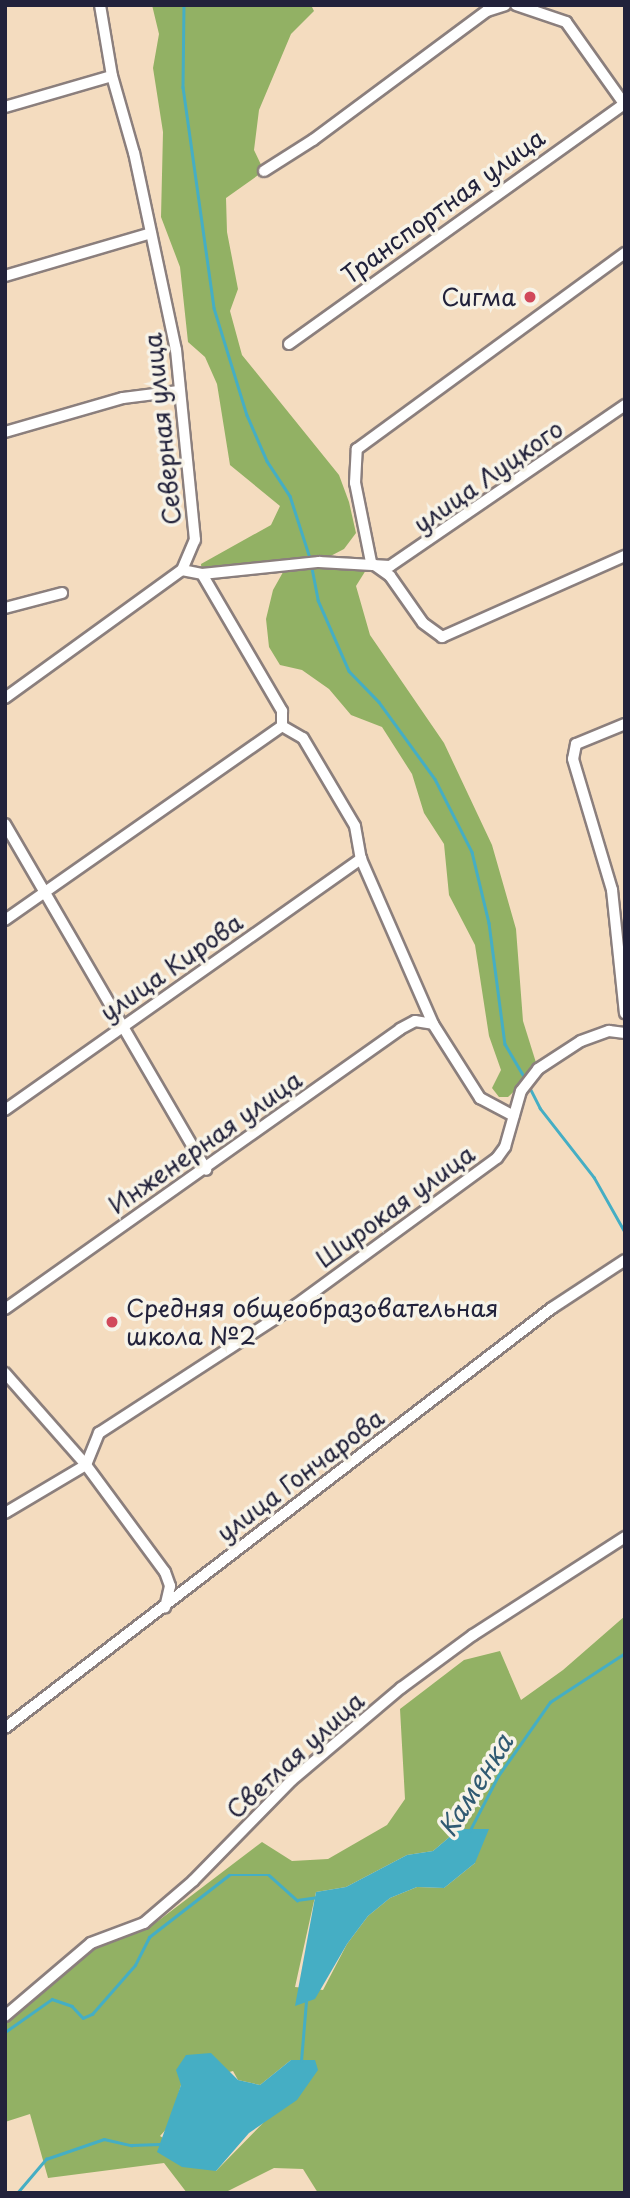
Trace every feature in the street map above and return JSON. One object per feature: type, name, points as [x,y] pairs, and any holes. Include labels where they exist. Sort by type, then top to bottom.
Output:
[{"type":"street","name":"Северная улица","points":[[100,5],[112,76],[172,328],[195,540],[182,570]]},
{"type":"street","points":[[264,171],[313,140],[487,11],[505,5]]},
{"type":"street","points":[[516,5],[565,22],[624,104]]},
{"type":"street","points":[[5,107],[112,76]]},
{"type":"street","name":"Транспортная улица","points":[[289,344],[624,104]]},
{"type":"street","points":[[5,276],[151,233]]},
{"type":"street","points":[[625,253],[357,449],[355,483],[371,562],[390,576],[423,623],[442,637],[625,555]]},
{"type":"street","points":[[5,432],[123,398],[179,391]]},
{"type":"street","name":"улица Луцкого","points":[[202,574],[287,564],[371,562],[390,566],[403,561],[625,405]]},
{"type":"street","points":[[5,698],[182,570],[202,574],[282,711],[282,726]]},
{"type":"street","points":[[5,608],[62,593]]},
{"type":"street","points":[[625,724],[576,744],[573,759],[612,890],[625,1013]]},
{"type":"street","points":[[282,726],[303,738],[326,772],[355,826],[361,859],[433,1024],[480,1098],[514,1116]]},
{"type":"street","points":[[5,920],[45,894],[57,880],[282,726]]},
{"type":"street","points":[[5,824],[206,1170]]},
{"type":"street","name":"улица Кирова","points":[[5,1110],[361,859]]},
{"type":"street","points":[[612,890],[625,887]]},
{"type":"street","name":"Инженерная улица","points":[[5,1308],[206,1170],[400,1029],[415,1021],[433,1024]]},
{"type":"street","name":"Широкая улица","points":[[86,1465],[99,1433],[296,1305],[497,1158],[505,1147],[521,1091],[538,1069],[581,1041],[609,1031],[625,1033]]},
{"type":"street","name":"улица Гончарова","points":[[5,1728],[552,1308],[625,1261]]},
{"type":"street","points":[[5,1373],[86,1465],[165,1572],[170,1586],[165,1607]]},
{"type":"street","points":[[5,1513],[86,1465]]},
{"type":"street","name":"Светлая улица","points":[[5,2016],[91,1943],[144,1923],[193,1881],[292,1780],[401,1688],[473,1635],[625,1537]]},
{"type":"green space","points":[[152,5],[311,5],[314,11],[291,34],[259,110],[254,150],[264,171],[226,198],[227,232],[238,289],[230,311],[242,355],[339,475],[349,502],[356,533],[344,549],[321,561],[371,562],[356,586],[370,635],[444,743],[492,845],[516,929],[523,1021],[538,1069],[508,1097],[499,1097],[492,1088],[501,1070],[489,1036],[475,945],[449,895],[444,844],[424,813],[412,774],[382,727],[351,715],[329,689],[302,670],[280,665],[269,647],[266,619],[273,590],[287,565],[202,574],[201,564],[271,525],[280,506],[230,465],[217,384],[205,357],[188,342],[180,267],[161,217],[163,132],[153,68],[159,34]]},
{"type":"green space","points":[[625,1616],[625,2193],[318,2193],[303,2169],[274,2168],[224,2193],[187,2193],[164,2163],[48,2178],[30,2114],[5,2122],[5,2016],[91,1943],[158,1921],[262,1842],[292,1861],[328,1859],[387,1825],[405,1799],[400,1709],[464,1660],[500,1651],[521,1700],[563,1670]],"holes":[[[459,1829],[475,1863],[444,1888],[417,1887],[390,1898],[368,1916],[347,1944],[323,1990],[295,1987],[316,1892],[346,1887],[407,1855],[433,1851]],[[291,2060],[264,2122],[216,2171],[160,2136],[169,2126],[181,2085],[233,2071],[238,2080],[260,2085]]]},
{"type":"water","points":[[459,1829],[489,1829],[475,1863],[444,1888],[417,1887],[390,1898],[368,1916],[347,1944],[315,1999],[295,2006],[316,1892],[346,1887],[407,1855],[433,1851]]},
{"type":"water","points":[[211,2053],[238,2080],[260,2085],[291,2060],[315,2060],[318,2070],[297,2100],[249,2133],[216,2171],[182,2167],[157,2152],[181,2085],[176,2070],[186,2055]]},
{"type":"waterway","points":[[184,5],[183,87],[214,308],[247,415],[267,461],[290,496],[310,558]]},
{"type":"waterway","points":[[312,568],[318,600],[349,671],[379,702],[435,779],[472,852],[489,923],[505,1044],[526,1080]]},
{"type":"waterway","points":[[529,1086],[540,1108],[594,1177],[625,1232]]},
{"type":"waterway","name":"Каменка","points":[[469,1832],[498,1776],[550,1702],[625,1653]]},
{"type":"waterway","name":"Каменка","points":[[5,2032],[52,1999],[72,2006],[83,2018],[92,2014],[135,1965],[149,1937],[229,1875],[269,1875],[297,1900],[318,1897]]},
{"type":"waterway","points":[[301,2061],[306,2002]]},
{"type":"waterway","points":[[17,2193],[46,2159],[104,2139],[131,2145],[160,2144]]},
{"type":"place","name":"Сигма","points":[[530,297]]},
{"type":"place","name":"Средняя общеобразовательная школа №2","points":[[112,1322]]}]
